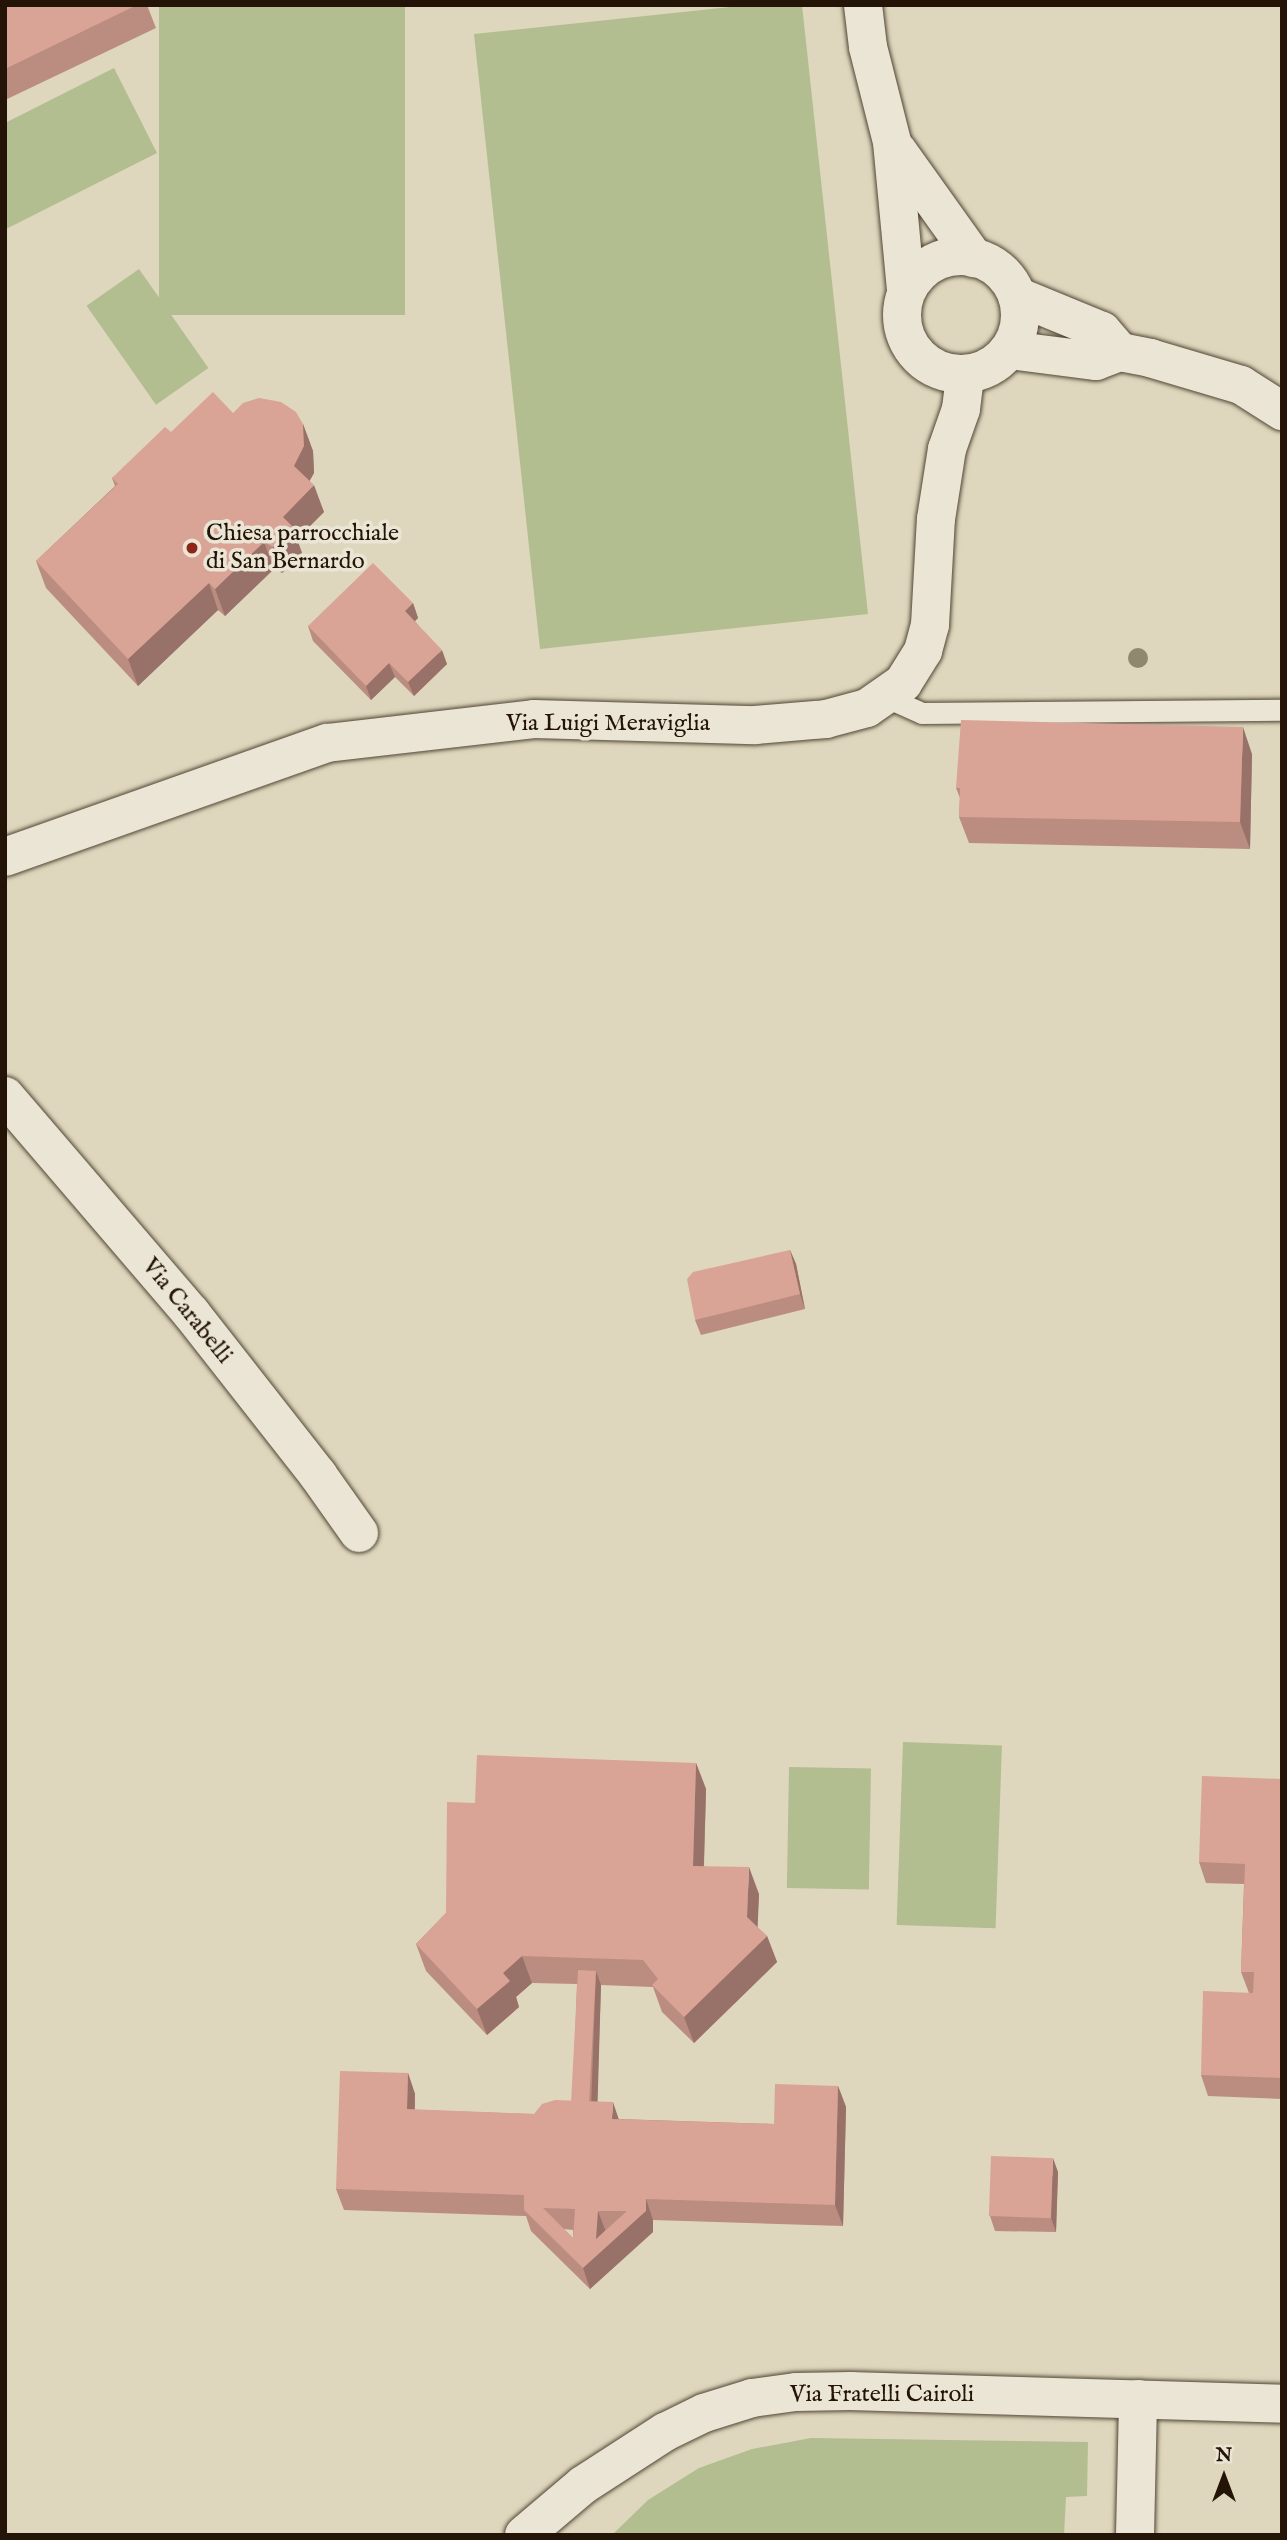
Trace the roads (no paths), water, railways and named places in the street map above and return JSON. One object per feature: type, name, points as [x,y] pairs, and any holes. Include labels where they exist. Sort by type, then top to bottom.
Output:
[{"type":"street","points":[[863,5],[868,47],[892,142],[906,291],[901,321],[912,350],[939,371],[965,374],[989,368],[1009,350],[1019,325],[1017,296],[1004,275],[992,265],[974,258],[954,256],[934,262],[918,274],[906,291]]},
{"type":"street","points":[[892,142],[920,186],[974,258]]},
{"type":"street","points":[[1017,296],[1102,331],[1120,352]]},
{"type":"street","points":[[1009,350],[1096,361],[1120,352],[1197,369],[1241,385],[1282,411]]},
{"type":"street","name":"Via Luigi Meraviglia","points":[[5,858],[327,743],[534,719],[755,725],[791,723],[867,708],[886,696],[912,673],[923,651],[930,625],[936,519],[947,449],[961,409],[965,374]]},
{"type":"street","name":"Via Carabelli","points":[[5,1096],[191,1313],[318,1475],[359,1533]]},
{"type":"street","name":"Via Fratelli Cairoli","points":[[524,2535],[583,2485],[665,2432],[704,2413],[752,2398],[796,2392],[851,2391],[1282,2404]]},
{"type":"street","points":[[1135,2535],[1138,2399]]},
{"type":"lane","points":[[886,696],[922,713],[1282,710]]},
{"type":"place","name":"Chiesa parrocchiale di San Bernardo","points":[[192,548]]}]
